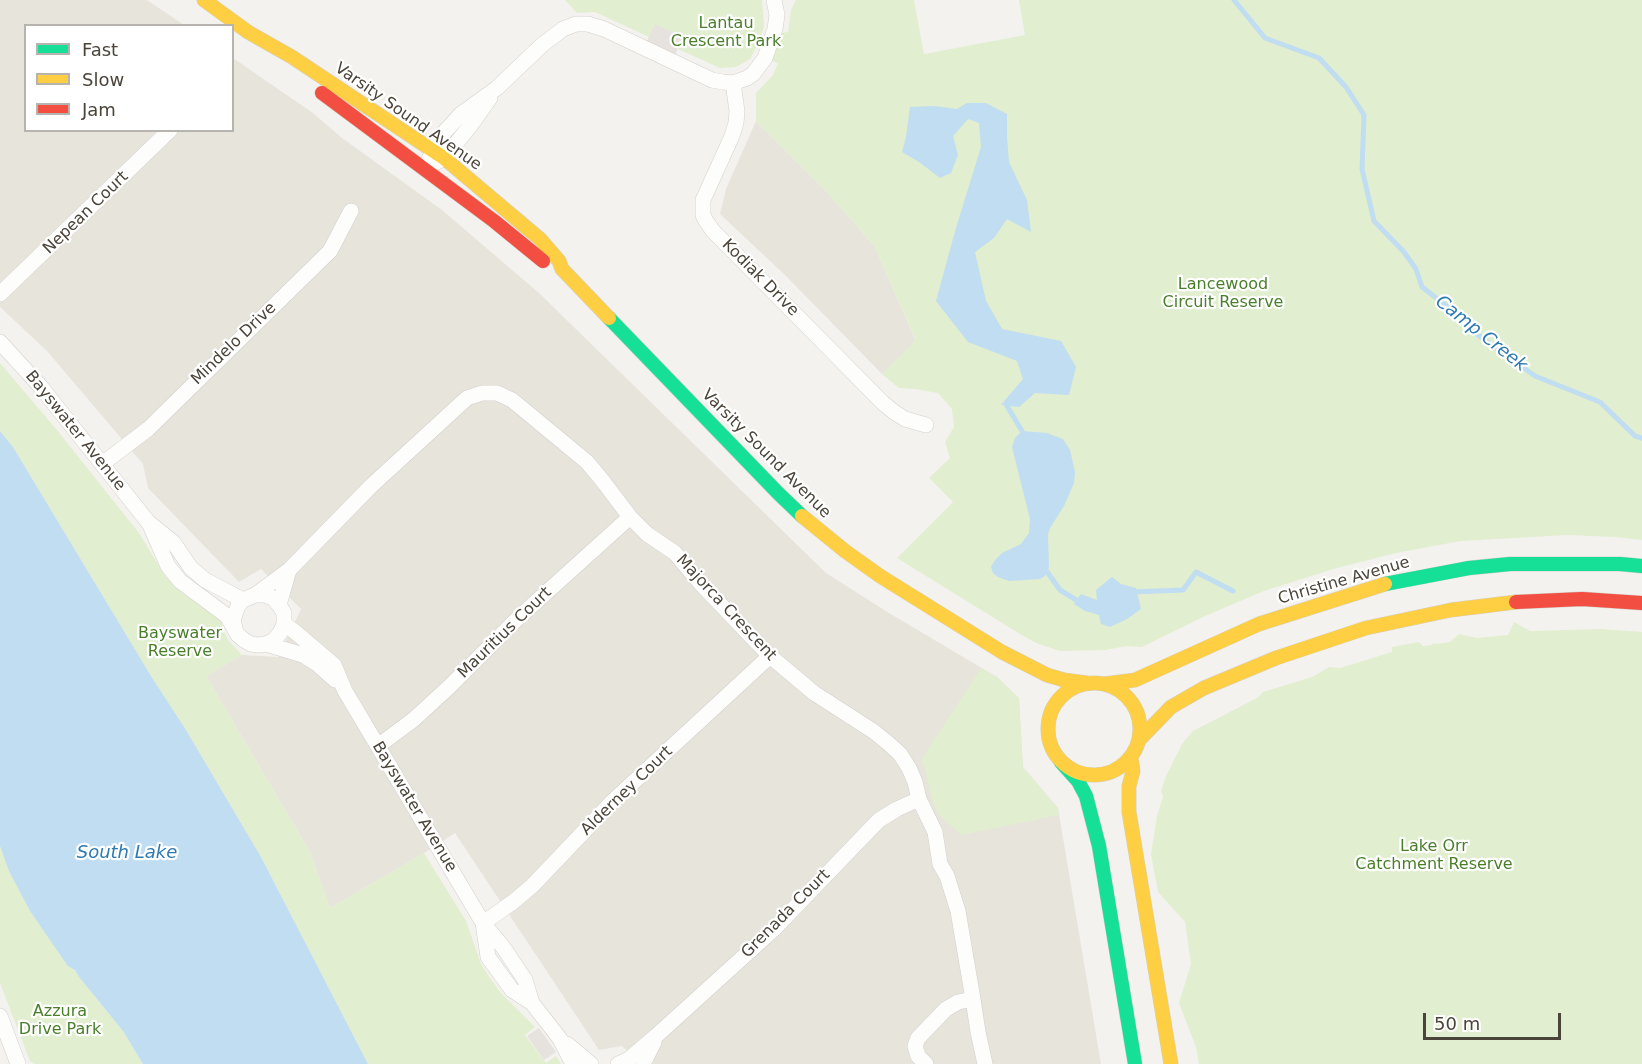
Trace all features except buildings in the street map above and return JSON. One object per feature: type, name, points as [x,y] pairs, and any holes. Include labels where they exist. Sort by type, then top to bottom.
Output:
[{"type":"main road","name":"Varsity Sound Avenue","points":[[204,0],[248,32],[284,64],[494,220],[551,267],[562,269]]},
{"type":"main road","name":"Varsity Sound Avenue","points":[[248,32],[292,57],[438,154],[540,239],[559,261],[562,269],[778,493],[812,525],[845,551],[880,576],[1002,652],[1047,675],[1087,683]]},
{"type":"main road","name":"Christine Avenue","points":[[1104,684],[1135,680],[1259,624],[1380,585],[1469,568],[1510,564],[1563,563],[1642,566]]},
{"type":"main road","points":[[1061,762],[1074,771],[1089,776],[1105,775],[1119,768],[1131,758],[1140,739],[1171,707],[1204,688],[1285,655],[1366,628],[1450,610],[1512,602],[1582,599],[1642,603]]},
{"type":"main road","name":"Varsity Sound Avenue","points":[[1002,652],[1041,689],[1046,700],[1049,720]]},
{"type":"main road","points":[[1135,1064],[1099,846],[1086,796],[1078,781],[1052,750],[1048,735],[1049,720],[1054,706],[1074,687],[1087,683],[1104,684],[1117,688],[1136,708],[1140,721],[1140,739]]},
{"type":"main road","points":[[1131,758],[1133,771],[1129,786],[1129,812],[1171,1064]]},
{"type":"street","points":[[425,170],[438,154],[440,137],[461,114],[497,88],[554,35],[576,24],[588,24],[604,29],[712,80],[733,83],[753,74],[765,58],[775,29],[777,15],[774,0]]},
{"type":"street","name":"Kodiak Drive","points":[[733,83],[737,111],[736,123],[703,200],[703,215],[706,221],[713,231],[883,403],[905,418],[926,425]]},
{"type":"street","name":"Nepean Court","points":[[0,294],[168,132]]},
{"type":"street","name":"Mindelo Drive","points":[[102,464],[148,429],[330,251],[351,211]]},
{"type":"street","name":"Bayswater Avenue","points":[[0,342],[41,387],[148,522],[173,542],[191,568],[206,580],[249,597],[264,595],[273,598],[279,605]]},
{"type":"street","name":"Majorca Crescent","points":[[249,597],[289,570],[371,486],[466,398],[482,393],[497,393],[512,400],[564,442],[595,471],[630,517],[647,534],[675,553],[701,584],[770,656],[814,693],[873,731],[900,754],[909,768],[919,799],[935,832],[940,864],[947,876],[958,911],[985,1064]]},
{"type":"street","name":"Mauritius Court","points":[[378,746],[413,720],[517,619],[630,517]]},
{"type":"street","name":"Bayswater Avenue","points":[[148,522],[168,566],[180,580],[227,615],[244,640],[250,644],[266,644],[303,655],[326,671],[345,691]]},
{"type":"street","name":"Majorca Crescent","points":[[279,605],[289,570]]},
{"type":"street","points":[[235,628],[233,620],[238,606],[249,597]]},
{"type":"street","points":[[266,644],[274,640],[284,624],[284,613],[279,605]]},
{"type":"street","name":"Bayswater Avenue","points":[[284,624],[334,665],[345,691],[483,923],[502,946],[525,981],[532,1003],[560,1038],[591,1064]]},
{"type":"street","name":"Alderney Court","points":[[483,923],[532,886],[613,801],[770,656]]},
{"type":"street","name":"Grenada Court","points":[[618,1064],[629,1059],[656,1036],[774,929],[879,820],[919,799]]},
{"type":"street","points":[[926,1064],[918,1056],[915,1046],[918,1038],[945,1009],[958,1002],[973,999]]},
{"type":"street","points":[[0,1016],[18,1064]]},
{"type":"street","name":"Grenada Court","points":[[643,1064],[656,1036]]},
{"type":"street","name":"Bayswater Avenue","points":[[560,1038],[573,1064]]},
{"type":"shaded area","points":[[0,0],[147,0],[183,24],[24,24],[24,132],[234,132],[234,59],[313,113],[342,138],[442,210],[539,293],[826,573],[997,677],[1019,698],[1023,767],[1058,808],[1101,1064],[639,1064],[622,1046],[599,1050],[455,833],[330,908],[310,852],[206,676],[242,655],[278,657],[301,609],[261,569],[239,582],[148,488],[143,464],[47,351],[0,307]]},
{"type":"shaded area","points":[[655,24],[683,37],[672,62],[643,49]]},
{"type":"shaded area","points":[[756,121],[826,191],[875,247],[916,341],[882,374],[785,275],[720,214],[726,189]]},
{"type":"shaded area","points":[[539,1028],[556,1052],[544,1060],[527,1036]]},
{"type":"green space","name":"Lantau Crescent Park","points":[[565,0],[762,0],[764,26],[750,59],[736,67],[720,68],[678,49],[683,37],[655,25],[649,37],[595,12],[577,13]]},
{"type":"green space","name":"Lancewood Circuit Reserve","points":[[796,0],[914,0],[924,54],[1025,35],[1019,0],[1642,0],[1642,540],[1567,535],[1461,541],[1396,553],[1333,569],[1264,591],[1205,616],[1142,647],[1127,646],[1105,650],[1060,651],[1036,643],[897,558],[953,502],[929,478],[950,458],[945,442],[954,427],[952,409],[938,393],[899,388],[882,374],[916,340],[875,247],[826,191],[756,121],[756,93],[773,75],[778,63],[771,61],[781,33],[788,32],[791,10]]},
{"type":"green space","name":"Bayswater Reserve","points":[[0,363],[139,533],[165,576],[182,593],[217,616],[229,641],[242,655],[206,676],[310,852],[330,908],[424,853],[466,921],[481,964],[501,993],[535,1027],[525,1035],[546,1063],[556,1056],[561,1064],[368,1064],[261,857],[13,447],[0,431]]},
{"type":"green space","name":"Lake Orr Catchment Reserve","points":[[1514,622],[1530,631],[1601,629],[1642,632],[1642,1064],[1199,1064],[1196,1047],[1179,1003],[1191,964],[1185,922],[1158,892],[1151,854],[1157,816],[1163,797],[1161,790],[1182,744],[1193,731],[1257,698],[1263,692],[1312,677],[1329,667],[1340,668],[1392,652],[1392,647],[1419,642],[1423,646],[1450,642],[1459,634],[1477,638],[1508,635]]},
{"type":"green space","points":[[981,668],[997,677],[1019,698],[1023,767],[1058,808],[1059,815],[961,835],[938,814],[921,760]]},
{"type":"green space","name":"Azzura Drive Park","points":[[0,846],[30,911],[123,1031],[143,1064],[35,1064],[30,1061],[0,983]]},
{"type":"water","points":[[967,103],[986,103],[1007,114],[1009,162],[1027,200],[1031,232],[1007,219],[994,238],[975,252],[986,301],[1002,329],[1061,341],[1076,367],[1069,395],[1035,393],[1019,407],[1001,405],[1023,379],[1017,361],[968,342],[936,301],[981,147],[979,123],[968,119],[953,136],[958,155],[951,173],[940,178],[902,152],[910,107],[934,106],[957,109]]},
{"type":"water","name":"South Lake","points":[[0,431],[13,447],[261,857],[368,1064],[143,1064],[123,1031],[75,970],[68,966],[30,911],[9,871],[0,846]]},
{"type":"water","points":[[1022,431],[1047,433],[1063,439],[1070,450],[1075,472],[1074,483],[1064,506],[1048,534],[1049,567],[1045,576],[1040,579],[1009,581],[998,577],[993,573],[991,567],[1002,553],[1021,544],[1029,533],[1030,519],[1012,447],[1015,438]]},
{"type":"water","points":[[1112,577],[1121,584],[1136,588],[1141,609],[1110,627],[1101,624],[1099,615],[1085,611],[1074,604],[1081,594],[1097,600],[1096,590]]},
{"type":"waterway","name":"Camp Creek","points":[[1234,0],[1265,38],[1319,58],[1346,87],[1364,115],[1362,169],[1374,221],[1404,252],[1416,269],[1422,287],[1453,311],[1464,325],[1535,376],[1600,402],[1635,436],[1642,438]]},
{"type":"waterway","points":[[1007,406],[1022,431]]},
{"type":"waterway","points":[[1043,566],[1060,590],[1081,603]]},
{"type":"waterway","points":[[1131,592],[1183,590],[1196,572],[1233,591]]},
{"type":"traffic: fast","points":[[609,318],[802,516]]},
{"type":"traffic: fast","points":[[1385,584],[1469,568],[1510,564],[1642,566]]},
{"type":"traffic: fast","points":[[1061,762],[1078,781],[1086,796],[1099,846],[1135,1064]]},
{"type":"traffic: slow","points":[[204,0],[248,32],[292,57],[444,158],[540,239],[559,261],[562,269],[609,318]]},
{"type":"traffic: slow","points":[[802,516],[880,576],[1002,652],[1047,675],[1087,683]]},
{"type":"traffic: slow","points":[[1104,684],[1135,680],[1259,624],[1385,584]]},
{"type":"traffic: slow","points":[[1140,739],[1171,707],[1204,688],[1276,658],[1366,628],[1451,610],[1516,602]]},
{"type":"traffic: slow","points":[[1094,683],[1112,686],[1127,696],[1137,711],[1140,729],[1137,747],[1127,762],[1112,772],[1094,775],[1076,772],[1061,762],[1051,747],[1048,729],[1051,711],[1061,696],[1076,686],[1094,683]]},
{"type":"traffic: slow","points":[[1131,758],[1133,771],[1129,786],[1129,812],[1171,1064]]},
{"type":"traffic: jam","points":[[322,93],[494,221],[543,261]]},
{"type":"traffic: jam","points":[[1516,602],[1582,599],[1642,603]]}]
